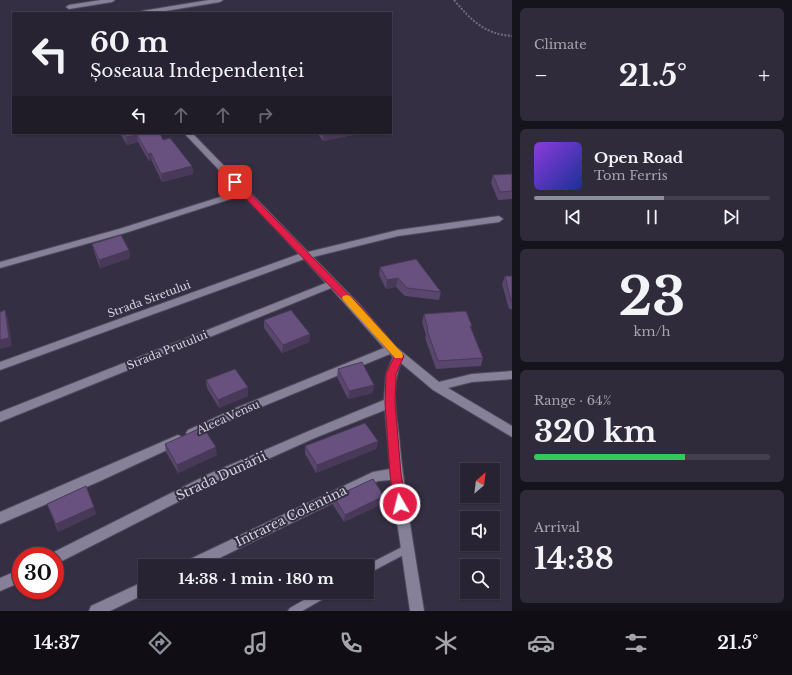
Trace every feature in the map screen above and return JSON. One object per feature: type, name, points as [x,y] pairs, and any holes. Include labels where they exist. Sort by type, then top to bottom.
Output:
[{"type":"street","points":[[73,12],[67,5],[112,0]]},
{"type":"street","points":[[148,12],[220,0]]},
{"type":"street","points":[[189,134],[334,284],[395,352],[437,387],[512,432]]},
{"type":"street","points":[[0,265],[122,231],[244,192]]},
{"type":"street","name":"Strada Siretului","points":[[0,366],[296,258],[352,243],[398,233],[500,219]]},
{"type":"street","name":"Strada Prutului","points":[[0,417],[334,284]]},
{"type":"street","points":[[395,352],[391,374],[390,403],[396,474],[406,549],[417,611]]},
{"type":"street","name":"Aleea Vensu","points":[[0,518],[94,478],[240,411],[395,352]]},
{"type":"street","points":[[437,387],[472,378],[512,375]]},
{"type":"street","name":"Strada Dunării","points":[[64,553],[213,478],[313,434],[390,403]]},
{"type":"street","name":"Intrarea Colentina","points":[[204,559],[377,476],[396,474]]},
{"type":"street","points":[[0,585],[12,579]]},
{"type":"street","points":[[96,611],[138,590]]},
{"type":"lane","points":[[374,566],[406,549]]},
{"type":"lane","points":[[293,611],[314,599]]},
{"type":"path","points":[[454,0],[480,28],[492,34],[512,36]]},
{"type":"building","points":[[124,134],[160,134],[163,140],[170,138],[192,166],[161,174],[151,153],[148,154],[137,135],[126,137]]},
{"type":"building","points":[[512,174],[512,191],[500,192],[493,175]]},
{"type":"building","points":[[121,235],[129,250],[99,260],[92,244]]},
{"type":"building","points":[[416,259],[441,292],[407,288],[398,278],[387,280],[380,267]]},
{"type":"building","points":[[505,276],[512,276],[512,301],[511,301]]},
{"type":"building","points":[[5,310],[9,338],[0,340],[0,312]]},
{"type":"building","points":[[291,310],[310,334],[283,345],[264,320]]},
{"type":"building","points":[[466,311],[472,326],[470,326],[483,358],[438,361],[427,330],[424,314]]},
{"type":"building","points":[[362,362],[374,385],[349,391],[338,369]]},
{"type":"building","points":[[235,369],[248,387],[218,400],[206,380]]},
{"type":"building","points":[[365,423],[378,441],[317,465],[305,446]]},
{"type":"building","points":[[203,427],[216,447],[177,465],[165,444]]},
{"type":"building","points":[[373,479],[384,496],[345,515],[334,497]]},
{"type":"building","points":[[86,486],[94,507],[56,524],[47,504]]},
{"type":"slow traffic","points":[[347,298],[391,349],[399,356]]},
{"type":"route","points":[[235,182],[334,284],[391,349],[399,356],[391,374],[390,403],[400,504]]}]
